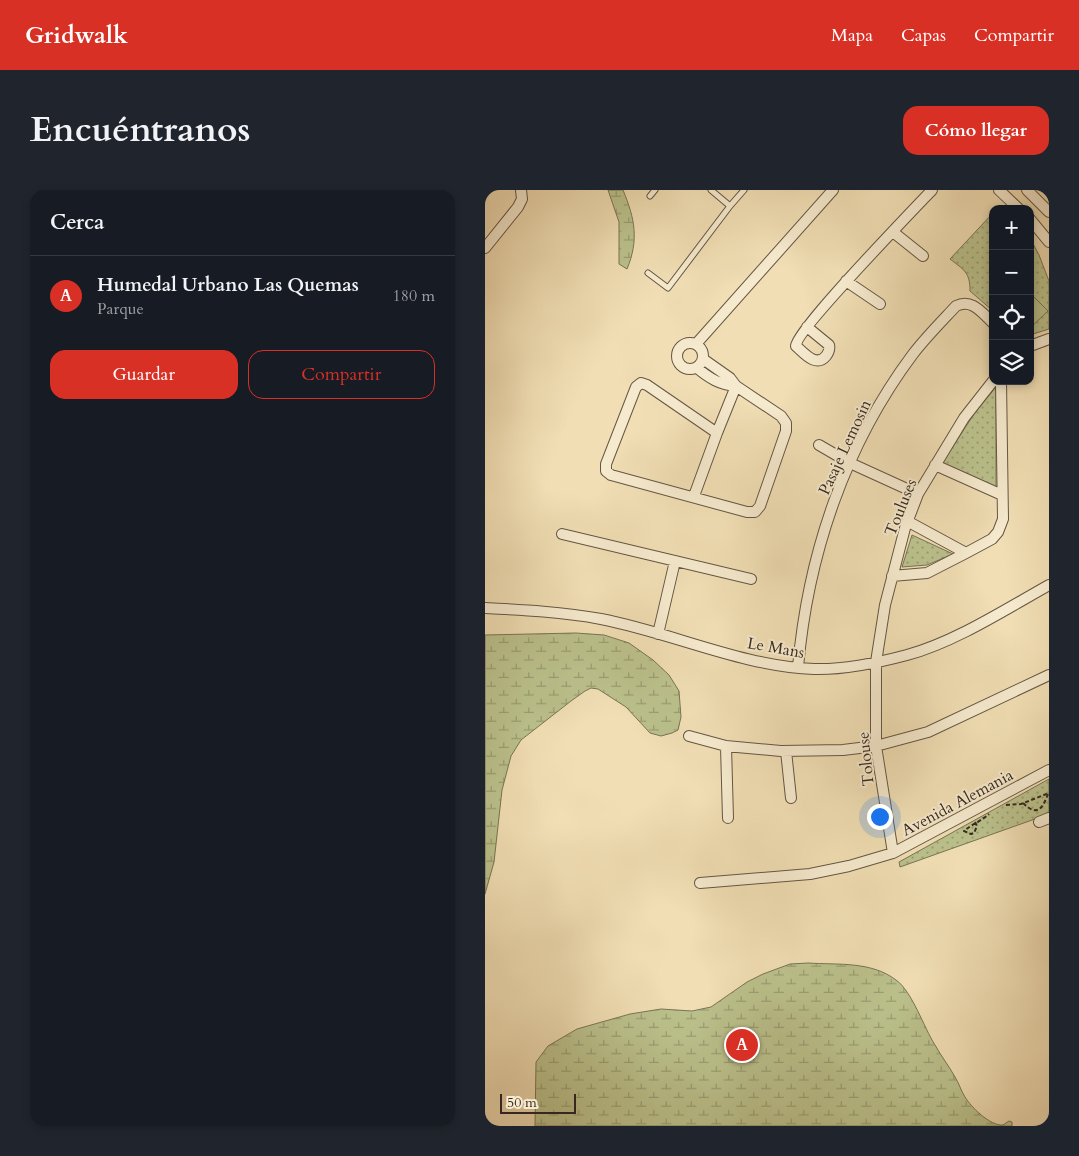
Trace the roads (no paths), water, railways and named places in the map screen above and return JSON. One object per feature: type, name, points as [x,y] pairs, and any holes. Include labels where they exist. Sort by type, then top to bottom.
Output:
[{"type":"street","points":[[485,248],[518,206],[522,199],[521,190]]},
{"type":"street","points":[[696,344],[833,190]]},
{"type":"street","points":[[807,327],[846,281],[932,190]]},
{"type":"street","points":[[999,190],[1015,205]]},
{"type":"street","points":[[1027,190],[1049,212]]},
{"type":"street","points":[[1034,224],[1049,242]]},
{"type":"street","points":[[893,232],[923,256]]},
{"type":"street","points":[[846,281],[880,304]]},
{"type":"street","name":"Pasaje Lemosin","points":[[798,667],[805,612],[816,558],[831,508],[850,463],[873,417],[915,352],[956,306],[962,303],[972,304],[989,319]]},
{"type":"street","points":[[1034,345],[1049,339]]},
{"type":"street","points":[[697,368],[703,359],[703,353],[696,344],[685,343],[680,346],[676,356],[681,366],[686,369],[697,368],[713,380],[736,386]]},
{"type":"street","points":[[703,359],[730,378],[736,386],[781,416],[786,423],[786,431],[760,506],[755,512],[747,512],[694,496],[611,475],[606,471],[606,464],[636,387],[641,383],[647,385],[717,433]]},
{"type":"street","name":"Touluses","points":[[876,662],[892,576],[907,521],[918,494],[964,418],[990,385]]},
{"type":"street","points":[[892,576],[927,573],[988,542],[998,532],[1003,519],[1001,385]]},
{"type":"street","points":[[694,496],[736,386]]},
{"type":"street","points":[[819,445],[850,463],[918,494]]},
{"type":"street","points":[[935,465],[1003,495]]},
{"type":"street","points":[[907,521],[966,553]]},
{"type":"street","points":[[562,534],[751,579]]},
{"type":"street","points":[[658,634],[675,561]]},
{"type":"street","name":"Le Mans","points":[[485,608],[542,611],[601,619],[759,662],[798,667],[843,668],[909,655],[944,641],[981,623],[1049,585]]},
{"type":"street","name":"Tolouse","points":[[876,662],[876,746],[893,853]]},
{"type":"street","points":[[689,736],[726,746],[786,751],[843,750],[876,746],[928,732],[1049,675]]},
{"type":"street","points":[[726,746],[728,818]]},
{"type":"street","points":[[786,751],[791,798]]},
{"type":"street","name":"Avenida Alemania","points":[[700,882],[810,874],[849,866],[893,853],[1049,770]]},
{"type":"lane","points":[[650,196],[655,190]]},
{"type":"lane","points":[[711,190],[730,206]]},
{"type":"lane","points":[[648,273],[668,288],[744,190]]},
{"type":"place","name":"Humedal Urbano Las Quemas","points":[[742,1045]]}]
